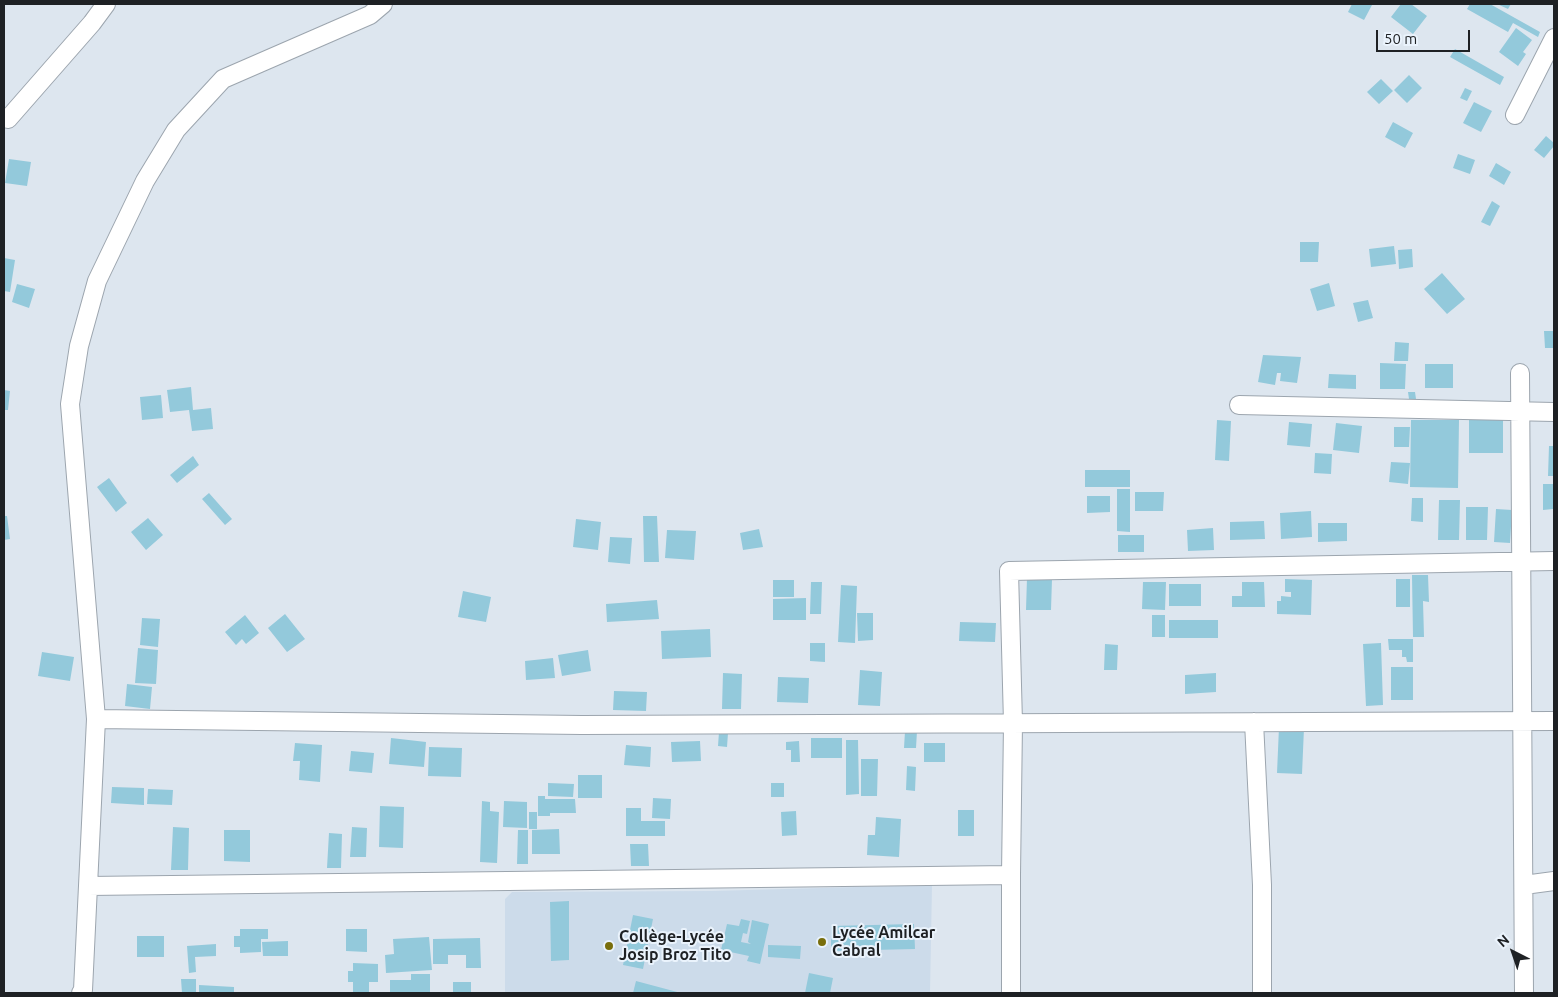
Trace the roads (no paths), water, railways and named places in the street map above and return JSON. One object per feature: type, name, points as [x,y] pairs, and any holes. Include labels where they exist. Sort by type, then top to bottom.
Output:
[{"type":"street","points":[[8,119],[92,23],[106,4]]},
{"type":"street","points":[[81,993],[83,990],[96,719],[70,404],[79,346],[97,281],[145,182],[176,130],[223,79],[370,14],[383,4]]},
{"type":"street","points":[[1515,115],[1554,38]]},
{"type":"street","points":[[1520,373],[1524,993]]},
{"type":"street","points":[[1239,406],[1554,412]]},
{"type":"street","points":[[1011,993],[1013,723],[1009,571],[1554,562]]},
{"type":"street","points":[[96,719],[582,725],[1554,721]]},
{"type":"street","points":[[1254,722],[1262,885],[1262,993]]},
{"type":"street","points":[[88,886],[1011,875]]},
{"type":"street","points":[[1524,885],[1554,881]]},
{"type":"place","name":"Lycée Amilcar Cabral","points":[[822,942]]},
{"type":"place","name":"Collège-Lycée Josip Broz Tito","points":[[609,946]]}]
